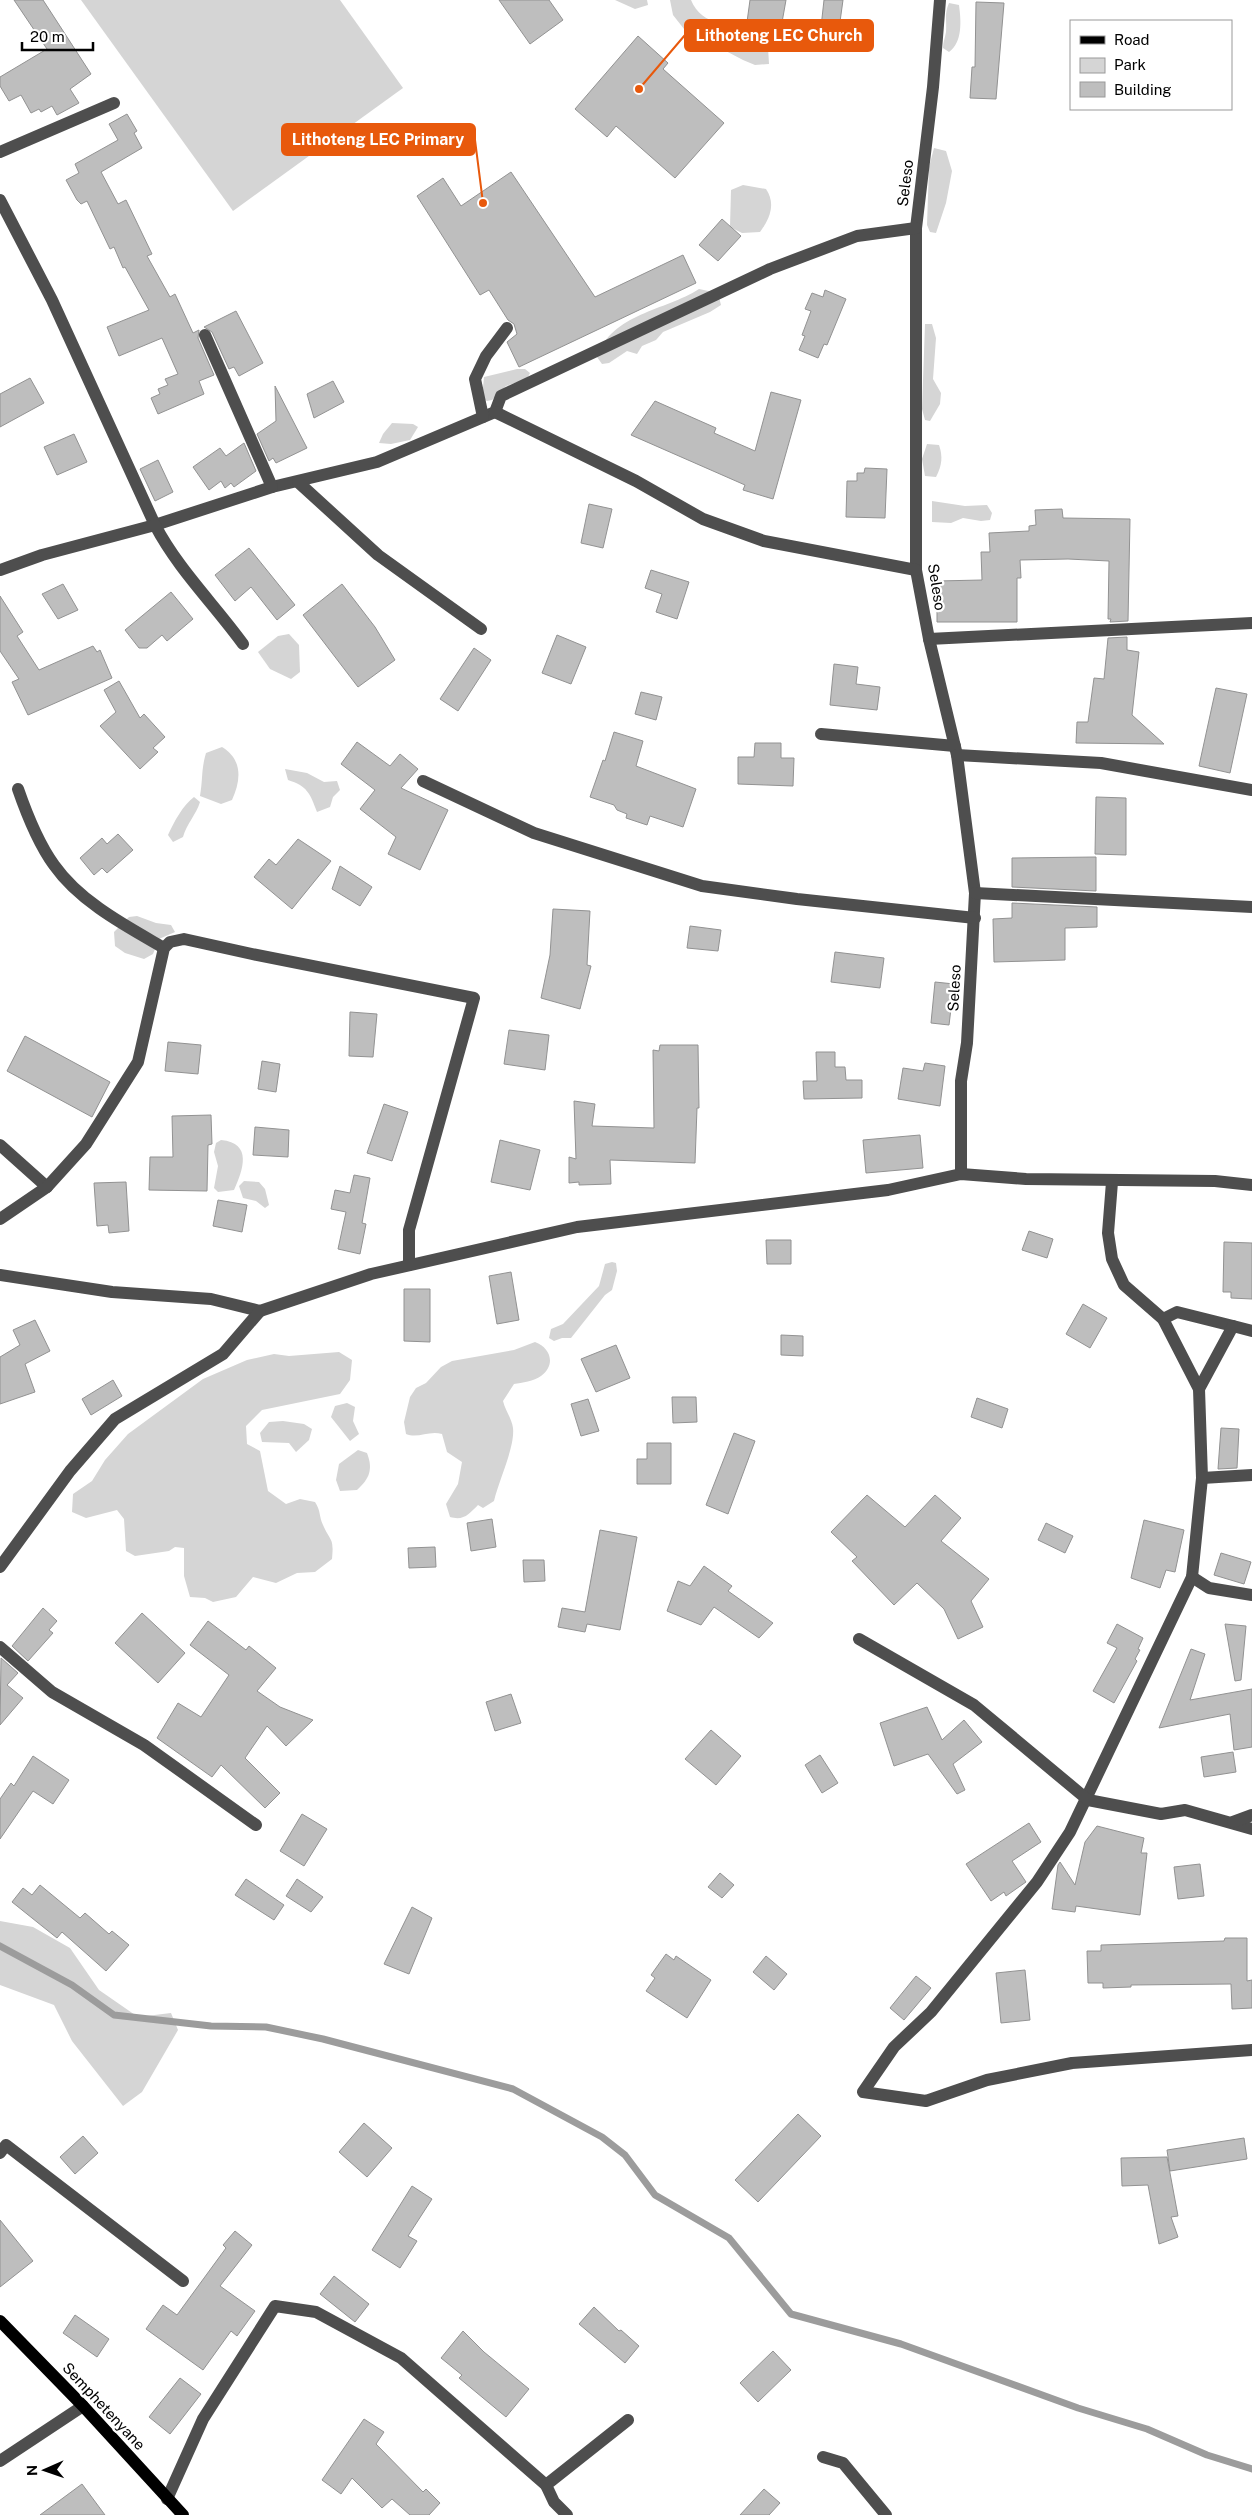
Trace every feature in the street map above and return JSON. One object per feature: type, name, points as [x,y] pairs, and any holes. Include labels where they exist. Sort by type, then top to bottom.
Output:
[{"type":"main road","name":"Semphetenyane","points":[[0,2321],[83,2406],[182,2515]]},
{"type":"street","name":"Seleso","points":[[940,0],[933,87],[916,228],[916,570],[929,640],[956,751],[975,893],[967,1043],[960,1081],[961,1174]]},
{"type":"street","points":[[0,152],[70,120],[114,103]]},
{"type":"street","points":[[0,200],[52,300],[155,525],[169,551],[218,609],[243,644]]},
{"type":"street","points":[[0,570],[42,555],[155,525],[272,487],[377,462],[489,415],[500,396],[770,269],[857,236],[916,228]]},
{"type":"street","points":[[506,328],[486,356],[475,379],[489,415],[636,481],[703,519],[764,541],[916,570]]},
{"type":"street","points":[[205,335],[272,487]]},
{"type":"street","points":[[298,482],[378,555],[481,629]]},
{"type":"street","points":[[929,640],[1252,623]]},
{"type":"street","points":[[822,734],[956,751],[1101,763],[1252,790]]},
{"type":"street","points":[[423,781],[534,833],[702,886],[797,899],[975,918]]},
{"type":"street","points":[[18,789],[28,818],[54,866],[81,893],[114,918],[164,948]]},
{"type":"street","points":[[975,893],[1252,907]]},
{"type":"street","points":[[0,1219],[46,1187],[86,1144],[138,1062],[164,948],[170,942],[184,939],[474,998],[410,1230],[409,1266]]},
{"type":"street","points":[[0,1145],[46,1187]]},
{"type":"street","points":[[0,1567],[70,1471],[115,1419],[222,1354],[260,1311],[371,1274],[577,1227],[888,1190],[961,1174],[1026,1179],[1112,1182],[1215,1181],[1252,1185]]},
{"type":"street","points":[[1112,1182],[1108,1234],[1112,1259],[1124,1285],[1163,1319],[1199,1390],[1202,1478],[1192,1577],[1088,1800],[1070,1832],[1036,1882],[931,2012],[894,2047],[863,2092],[926,2101],[987,2080],[1072,2062],[1252,2050]]},
{"type":"street","points":[[0,1275],[112,1292],[211,1299],[260,1311]]},
{"type":"street","points":[[1163,1319],[1177,1312],[1252,1331]]},
{"type":"street","points":[[1199,1390],[1232,1326]]},
{"type":"street","points":[[1202,1478],[1252,1475]]},
{"type":"street","points":[[1192,1577],[1209,1588],[1252,1595]]},
{"type":"street","points":[[859,1639],[974,1705],[1088,1800],[1161,1814],[1185,1810],[1233,1822],[1252,1829]]},
{"type":"street","points":[[0,1647],[52,1692],[144,1745],[256,1826]]},
{"type":"street","points":[[1233,1822],[1252,1815]]},
{"type":"street","points":[[0,2152],[6,2145],[183,2280]]},
{"type":"street","points":[[167,2499],[203,2419],[275,2306],[316,2312],[401,2358],[546,2485],[554,2502],[567,2515]]},
{"type":"street","points":[[0,2461],[83,2406]]},
{"type":"street","points":[[546,2485],[628,2420]]},
{"type":"street","points":[[823,2457],[843,2463],[886,2515]]},
{"type":"green space","points":[[81,0],[340,0],[403,88],[233,211]]},
{"type":"green space","points":[[615,0],[647,0],[648,5],[635,9]]},
{"type":"green space","points":[[670,0],[691,0],[696,9],[710,20],[753,35],[768,47],[769,64],[755,65],[684,29],[673,15]]},
{"type":"green space","points":[[949,3],[959,5],[960,30],[957,43],[949,52],[943,48]]},
{"type":"green space","points":[[934,148],[946,151],[952,171],[946,203],[936,233],[930,232],[927,225],[929,167]]},
{"type":"green space","points":[[743,185],[766,189],[771,200],[769,216],[760,232],[742,233],[730,227],[731,190]]},
{"type":"green space","points":[[699,289],[718,293],[721,305],[710,312],[663,332],[656,340],[642,346],[637,354],[627,351],[609,363],[602,364],[597,357],[604,342],[614,331],[641,315]]},
{"type":"green space","points":[[925,324],[932,324],[936,338],[933,379],[941,393],[940,404],[930,421],[925,420],[922,409]]},
{"type":"green space","points":[[517,369],[525,369],[530,373],[527,379],[506,386],[492,400],[487,401],[482,398],[484,377]]},
{"type":"green space","points":[[392,423],[413,424],[418,427],[410,440],[391,444],[379,443],[383,434]]},
{"type":"green space","points":[[927,444],[939,445],[941,461],[936,477],[925,476],[922,459]]},
{"type":"green space","points":[[932,501],[965,506],[987,505],[992,513],[990,520],[981,521],[963,518],[951,523],[932,522]]},
{"type":"green space","points":[[289,634],[299,645],[300,672],[291,679],[270,669],[258,652],[278,636]]},
{"type":"green space","points":[[222,747],[234,758],[237,764],[238,778],[232,800],[221,804],[200,796],[206,753]]},
{"type":"green space","points":[[285,769],[307,773],[324,782],[337,781],[340,790],[333,797],[330,807],[317,812],[307,791],[300,785],[288,780]]},
{"type":"green space","points":[[194,797],[200,802],[198,807],[183,837],[173,842],[168,835],[176,819]]},
{"type":"green space","points":[[137,916],[156,923],[171,925],[175,932],[159,939],[153,954],[144,959],[125,953],[115,946],[114,932],[129,917]]},
{"type":"green space","points":[[221,1140],[238,1146],[242,1152],[243,1159],[234,1190],[218,1192],[214,1188],[218,1166],[214,1152],[216,1143]]},
{"type":"green space","points":[[244,1181],[259,1182],[265,1189],[269,1205],[265,1208],[256,1201],[243,1198],[239,1186]]},
{"type":"green space","points":[[616,1263],[617,1271],[612,1290],[605,1295],[571,1338],[562,1338],[554,1341],[549,1338],[551,1329],[563,1324],[599,1286],[605,1264]]},
{"type":"green space","points":[[535,1342],[548,1352],[550,1357],[549,1367],[541,1376],[514,1384],[503,1401],[513,1428],[513,1436],[494,1501],[483,1508],[478,1505],[463,1517],[450,1517],[446,1504],[458,1484],[462,1462],[447,1452],[442,1434],[433,1433],[415,1436],[406,1434],[404,1422],[410,1397],[416,1388],[426,1383],[441,1367],[452,1361],[514,1350]]},
{"type":"green space","points":[[339,1352],[352,1360],[350,1380],[340,1394],[262,1410],[246,1426],[247,1444],[260,1451],[268,1491],[286,1504],[300,1499],[315,1502],[317,1505],[322,1522],[331,1540],[333,1552],[332,1559],[315,1572],[297,1573],[276,1583],[253,1577],[236,1597],[213,1602],[205,1598],[190,1597],[184,1576],[184,1548],[175,1547],[169,1551],[135,1556],[126,1551],[124,1519],[117,1510],[86,1518],[72,1512],[73,1494],[92,1481],[105,1460],[128,1434],[203,1379],[247,1360],[274,1354],[289,1356]]},
{"type":"green space","points":[[347,1403],[355,1407],[353,1421],[359,1434],[350,1441],[331,1417],[335,1406]]},
{"type":"green space","points":[[283,1421],[304,1424],[312,1429],[309,1440],[296,1452],[289,1443],[262,1442],[260,1433],[269,1422]]},
{"type":"green space","points":[[358,1450],[367,1453],[370,1464],[369,1473],[357,1490],[340,1491],[336,1480],[339,1464]]},
{"type":"green space","points":[[0,1921],[33,1927],[70,1948],[99,1990],[138,2017],[171,2013],[178,2030],[142,2092],[123,2106],[72,2041],[54,2005],[0,1985]]},
{"type":"building","points":[[14,0],[43,0],[91,74],[70,89],[79,103],[57,115],[52,106],[41,112],[39,109],[31,113],[21,95],[9,101],[0,86],[0,77],[47,49]]},
{"type":"building","points":[[499,0],[549,0],[563,20],[530,44]]},
{"type":"building","points":[[750,0],[786,0],[781,28],[747,22]]},
{"type":"building","points":[[824,0],[843,0],[839,29],[821,27]]},
{"type":"building","points":[[976,2],[1004,3],[996,99],[970,98],[972,67],[975,67]]},
{"type":"building","points":[[638,36],[668,63],[663,69],[724,123],[675,178],[616,126],[607,137],[575,109]]},
{"type":"building","points":[[127,114],[137,131],[134,133],[142,148],[101,172],[118,204],[126,200],[152,254],[147,256],[170,297],[175,294],[193,333],[199,330],[198,338],[214,375],[199,381],[204,394],[158,414],[151,398],[160,394],[158,389],[168,385],[165,379],[178,374],[162,338],[119,356],[107,327],[149,310],[125,267],[123,268],[114,247],[110,249],[87,201],[81,204],[77,200],[66,180],[79,173],[75,164],[118,140],[109,124]]},
{"type":"building","points":[[511,172],[595,297],[683,255],[696,283],[519,367],[507,342],[517,334],[514,324],[508,320],[489,290],[480,295],[417,196],[443,178],[461,206]]},
{"type":"building","points":[[722,219],[741,236],[718,261],[699,245]]},
{"type":"building","points":[[825,290],[846,299],[827,345],[824,344],[818,358],[799,350],[805,336],[802,335],[811,311],[805,309],[812,293],[823,297]]},
{"type":"building","points":[[236,311],[263,363],[239,376],[234,367],[229,369],[212,332],[204,327]]},
{"type":"building","points":[[30,378],[44,403],[0,427],[0,394]]},
{"type":"building","points":[[333,381],[344,402],[314,418],[307,394]]},
{"type":"building","points":[[275,386],[307,448],[276,463],[273,458],[269,461],[257,434],[276,421]]},
{"type":"building","points":[[771,392],[801,400],[773,499],[743,490],[745,485],[631,435],[655,401],[716,428],[714,433],[755,451]]},
{"type":"building","points":[[74,434],[87,462],[57,475],[44,447]]},
{"type":"building","points":[[244,443],[256,471],[234,487],[231,483],[225,488],[221,481],[209,490],[193,467],[220,448],[226,456]]},
{"type":"building","points":[[158,460],[173,492],[155,501],[140,469]]},
{"type":"building","points":[[865,468],[887,469],[885,518],[846,517],[847,481],[857,481],[857,473],[864,473]]},
{"type":"building","points":[[589,504],[612,509],[603,548],[581,543]]},
{"type":"building","points":[[1062,509],[1063,518],[1130,519],[1128,621],[1110,622],[1111,619],[1108,619],[1109,561],[1068,559],[1020,560],[1021,578],[1017,578],[1017,622],[937,622],[937,581],[982,580],[981,552],[990,552],[989,533],[1029,531],[1029,526],[1036,525],[1035,510]]},
{"type":"building","points":[[249,548],[295,605],[277,620],[251,587],[235,601],[215,575]]},
{"type":"building","points":[[651,570],[689,582],[677,619],[656,612],[662,594],[645,588]]},
{"type":"building","points":[[63,584],[78,610],[58,619],[42,594]]},
{"type":"building","points":[[342,584],[375,627],[395,660],[358,687],[303,615]]},
{"type":"building","points":[[171,592],[193,619],[167,641],[162,635],[147,648],[139,648],[125,630]]},
{"type":"building","points":[[0,596],[23,632],[17,636],[39,670],[93,646],[97,652],[100,650],[112,678],[28,715],[12,682],[19,679],[0,651]]},
{"type":"building","points":[[557,635],[586,647],[571,684],[542,673]]},
{"type":"building","points":[[1127,637],[1127,650],[1139,652],[1132,715],[1164,744],[1076,743],[1077,722],[1088,722],[1094,678],[1104,679],[1108,638]]},
{"type":"building","points":[[474,648],[491,660],[458,711],[440,699]]},
{"type":"building","points":[[834,664],[858,667],[856,684],[880,687],[877,710],[830,705]]},
{"type":"building","points":[[119,681],[140,718],[144,714],[165,737],[153,748],[158,752],[140,769],[100,726],[116,712],[104,690]]},
{"type":"building","points":[[1216,688],[1247,694],[1230,773],[1199,766]]},
{"type":"building","points":[[641,692],[662,697],[656,720],[635,714]]},
{"type":"building","points":[[614,732],[643,741],[636,766],[696,789],[683,827],[650,816],[647,825],[626,818],[627,814],[617,810],[614,805],[590,797],[603,760],[605,761]]},
{"type":"building","points":[[357,742],[390,766],[400,754],[418,769],[401,788],[448,810],[420,870],[388,854],[396,837],[360,809],[375,790],[341,764]]},
{"type":"building","points":[[755,743],[781,743],[781,758],[794,758],[793,786],[738,784],[738,757],[754,757]]},
{"type":"building","points":[[1096,797],[1126,798],[1126,855],[1095,854]]},
{"type":"building","points":[[118,834],[133,850],[107,873],[102,868],[94,875],[80,858],[102,838],[107,844]]},
{"type":"building","points":[[298,839],[331,861],[292,909],[254,877],[269,859],[276,865]]},
{"type":"building","points":[[1096,857],[1096,891],[1012,887],[1012,858]]},
{"type":"building","points":[[340,866],[372,887],[360,906],[332,889]]},
{"type":"building","points":[[1012,903],[1097,907],[1097,927],[1065,928],[1065,960],[994,962],[993,919],[1012,918]]},
{"type":"building","points":[[553,909],[590,911],[587,965],[591,966],[580,1009],[541,998],[550,955]]},
{"type":"building","points":[[690,926],[721,930],[718,951],[687,948]]},
{"type":"building","points":[[835,952],[884,958],[880,988],[831,982]]},
{"type":"building","points":[[935,982],[954,984],[949,1025],[931,1023]]},
{"type":"building","points":[[350,1012],[377,1014],[373,1057],[349,1056]]},
{"type":"building","points":[[509,1030],[549,1035],[545,1070],[504,1064]]},
{"type":"building","points":[[25,1036],[110,1082],[92,1117],[7,1071]]},
{"type":"building","points":[[168,1042],[201,1045],[198,1074],[165,1071]]},
{"type":"building","points":[[660,1045],[698,1045],[699,1108],[697,1108],[695,1163],[610,1160],[611,1184],[579,1185],[579,1182],[569,1183],[569,1157],[576,1159],[574,1101],[595,1104],[592,1126],[654,1128],[653,1050],[659,1051]]},
{"type":"building","points":[[816,1052],[835,1052],[835,1067],[845,1067],[846,1080],[862,1080],[862,1098],[804,1099],[803,1081],[817,1081]]},
{"type":"building","points":[[262,1061],[280,1064],[276,1092],[258,1089]]},
{"type":"building","points":[[925,1063],[945,1066],[940,1106],[898,1099],[903,1068],[923,1071]]},
{"type":"building","points":[[384,1104],[408,1112],[392,1161],[367,1153]]},
{"type":"building","points":[[211,1115],[212,1144],[208,1145],[207,1191],[149,1190],[150,1157],[173,1157],[172,1116]]},
{"type":"building","points":[[255,1127],[289,1130],[288,1157],[253,1155]]},
{"type":"building","points":[[920,1135],[923,1168],[866,1173],[863,1140]]},
{"type":"building","points":[[500,1140],[540,1150],[530,1190],[491,1182]]},
{"type":"building","points":[[354,1175],[370,1178],[362,1223],[366,1224],[360,1254],[338,1249],[346,1212],[331,1209],[335,1190],[350,1193]]},
{"type":"building","points":[[126,1182],[129,1231],[109,1233],[108,1225],[97,1226],[94,1183]]},
{"type":"building","points":[[218,1200],[247,1205],[242,1232],[213,1226]]},
{"type":"building","points":[[1029,1231],[1053,1239],[1047,1258],[1022,1250]]},
{"type":"building","points":[[766,1240],[791,1240],[791,1264],[767,1264]]},
{"type":"building","points":[[1224,1242],[1252,1243],[1252,1299],[1231,1298],[1231,1292],[1223,1292]]},
{"type":"building","points":[[511,1272],[519,1320],[497,1324],[489,1276]]},
{"type":"building","points":[[404,1289],[430,1289],[430,1342],[404,1341]]},
{"type":"building","points":[[1083,1304],[1107,1318],[1090,1348],[1066,1334]]},
{"type":"building","points":[[35,1320],[50,1351],[25,1364],[35,1392],[0,1404],[0,1357],[20,1345],[13,1330]]},
{"type":"building","points":[[781,1335],[803,1336],[803,1356],[781,1355]]},
{"type":"building","points":[[616,1345],[630,1378],[596,1392],[581,1359]]},
{"type":"building","points":[[113,1380],[122,1396],[91,1415],[82,1399]]},
{"type":"building","points":[[672,1397],[696,1397],[697,1422],[673,1423]]},
{"type":"building","points":[[977,1398],[1008,1409],[1002,1428],[971,1417]]},
{"type":"building","points":[[588,1399],[599,1431],[581,1436],[571,1404]]},
{"type":"building","points":[[1221,1428],[1239,1429],[1237,1468],[1218,1469]]},
{"type":"building","points":[[734,1433],[755,1441],[728,1514],[706,1505]]},
{"type":"building","points":[[647,1443],[671,1443],[671,1484],[637,1484],[637,1459],[647,1459]]},
{"type":"building","points":[[867,1495],[905,1527],[935,1495],[961,1518],[941,1541],[989,1579],[971,1601],[983,1627],[958,1639],[944,1609],[917,1583],[894,1605],[852,1561],[857,1557],[831,1532]]},
{"type":"building","points":[[492,1519],[496,1547],[471,1551],[467,1523]]},
{"type":"building","points":[[1144,1520],[1184,1530],[1175,1572],[1166,1570],[1160,1588],[1131,1578]]},
{"type":"building","points":[[1046,1523],[1073,1536],[1065,1553],[1038,1540]]},
{"type":"building","points":[[600,1530],[637,1537],[620,1630],[587,1624],[585,1632],[558,1627],[562,1608],[585,1612]]},
{"type":"building","points":[[435,1547],[436,1567],[409,1568],[408,1548]]},
{"type":"building","points":[[1221,1553],[1251,1562],[1244,1584],[1214,1575]]},
{"type":"building","points":[[523,1560],[544,1560],[545,1581],[524,1582]]},
{"type":"building","points":[[704,1566],[732,1586],[728,1591],[773,1623],[759,1638],[714,1607],[701,1625],[667,1611],[678,1581],[690,1586]]},
{"type":"building","points":[[43,1608],[57,1621],[49,1630],[53,1633],[28,1661],[12,1646]]},
{"type":"building","points":[[142,1613],[185,1653],[158,1683],[115,1643]]},
{"type":"building","points":[[208,1621],[246,1650],[249,1646],[276,1668],[257,1691],[280,1707],[313,1720],[286,1746],[267,1726],[245,1758],[280,1793],[265,1808],[221,1765],[212,1777],[157,1738],[178,1703],[201,1717],[229,1675],[190,1645]]},
{"type":"building","points":[[1117,1624],[1143,1638],[1135,1659],[1137,1661],[1114,1703],[1093,1691],[1117,1648],[1107,1643]]},
{"type":"building","points":[[1225,1624],[1246,1626],[1241,1680],[1235,1681]]},
{"type":"building","points":[[1191,1649],[1205,1654],[1190,1700],[1252,1689],[1252,1747],[1234,1750],[1230,1714],[1159,1728]]},
{"type":"building","points":[[1,1658],[18,1673],[7,1685],[23,1698],[0,1725]]},
{"type":"building","points":[[511,1694],[521,1723],[495,1731],[486,1702]]},
{"type":"building","points":[[927,1707],[942,1740],[964,1720],[982,1742],[953,1764],[965,1790],[957,1794],[928,1754],[894,1766],[880,1723]]},
{"type":"building","points":[[711,1730],[741,1756],[716,1785],[685,1759]]},
{"type":"building","points":[[1233,1752],[1236,1772],[1204,1777],[1201,1757]]},
{"type":"building","points":[[820,1755],[838,1783],[822,1793],[805,1765]]},
{"type":"building","points":[[33,1756],[69,1780],[53,1804],[33,1791],[0,1839],[0,1799],[11,1783],[14,1786]]},
{"type":"building","points":[[302,1814],[327,1829],[304,1866],[280,1851]]},
{"type":"building","points":[[1029,1823],[1041,1842],[1012,1861],[1026,1882],[1006,1896],[1004,1892],[991,1901],[966,1864]]},
{"type":"building","points":[[1097,1826],[1144,1838],[1141,1853],[1147,1853],[1140,1915],[1076,1906],[1075,1912],[1052,1909],[1058,1865],[1060,1862],[1075,1885],[1085,1842]]},
{"type":"building","points":[[1200,1864],[1204,1896],[1178,1899],[1174,1867]]},
{"type":"building","points":[[720,1873],[734,1885],[722,1898],[708,1887]]},
{"type":"building","points":[[246,1879],[284,1905],[274,1920],[235,1895]]},
{"type":"building","points":[[297,1879],[323,1897],[311,1912],[286,1896]]},
{"type":"building","points":[[40,1885],[80,1918],[85,1913],[109,1934],[112,1931],[129,1945],[106,1971],[62,1932],[57,1938],[12,1902],[23,1888],[32,1895]]},
{"type":"building","points":[[412,1907],[432,1918],[409,1974],[384,1964]]},
{"type":"building","points":[[1225,1938],[1247,1938],[1247,1981],[1252,1980],[1252,2008],[1232,2009],[1231,1984],[1131,1985],[1131,1987],[1103,1988],[1103,1983],[1088,1983],[1087,1951],[1101,1951],[1101,1945],[1224,1941]]},
{"type":"building","points":[[666,1954],[674,1960],[676,1956],[711,1980],[687,2018],[646,1991],[655,1978],[651,1975]]},
{"type":"building","points":[[766,1956],[787,1974],[774,1990],[753,1972]]},
{"type":"building","points":[[1025,1970],[1030,2020],[1001,2023],[996,1973]]},
{"type":"building","points":[[916,1976],[931,1988],[904,2020],[890,2008]]},
{"type":"building","points":[[798,2114],[821,2136],[758,2202],[735,2180]]},
{"type":"building","points":[[364,2123],[392,2148],[367,2177],[339,2152]]},
{"type":"building","points":[[83,2136],[98,2153],[75,2174],[60,2157]]},
{"type":"building","points":[[1244,2138],[1247,2159],[1170,2171],[1167,2150]]},
{"type":"building","points":[[1167,2157],[1178,2216],[1171,2217],[1178,2237],[1159,2244],[1148,2185],[1122,2186],[1121,2158]]},
{"type":"building","points":[[412,2186],[432,2199],[408,2236],[417,2241],[400,2268],[372,2250]]},
{"type":"building","points":[[0,2220],[33,2261],[0,2287]]},
{"type":"building","points":[[235,2231],[252,2245],[220,2286],[255,2311],[237,2336],[231,2331],[203,2370],[146,2329],[163,2305],[177,2315],[226,2248],[223,2245]]},
{"type":"building","points":[[334,2276],[369,2304],[355,2322],[320,2294]]},
{"type":"building","points":[[594,2307],[619,2331],[621,2330],[639,2346],[625,2363],[579,2324]]},
{"type":"building","points":[[75,2315],[109,2339],[97,2357],[63,2333]]},
{"type":"building","points":[[463,2331],[484,2352],[529,2389],[506,2417],[459,2378],[462,2375],[441,2358]]},
{"type":"building","points":[[773,2351],[791,2370],[758,2402],[740,2383]]},
{"type":"building","points":[[180,2378],[201,2394],[170,2434],[149,2417]]},
{"type":"building","points":[[364,2419],[384,2432],[376,2444],[423,2492],[426,2489],[440,2503],[429,2515],[410,2515],[392,2499],[382,2508],[352,2478],[341,2494],[322,2480]]},
{"type":"building","points":[[82,2484],[105,2515],[40,2515]]},
{"type":"building","points":[[764,2489],[780,2503],[769,2515],[740,2515]]},
{"type":"waterway","points":[[0,1946],[72,1985],[114,2015],[211,2026],[266,2027],[323,2039],[513,2089],[602,2137],[625,2155],[655,2195],[729,2238],[791,2314],[901,2344],[1078,2408],[1147,2429],[1207,2455],[1252,2469]]},
{"type":"place","name":"Lithoteng LEC Church","points":[[639,89]]},
{"type":"place","name":"Lithoteng LEC Primary","points":[[483,203]]}]
